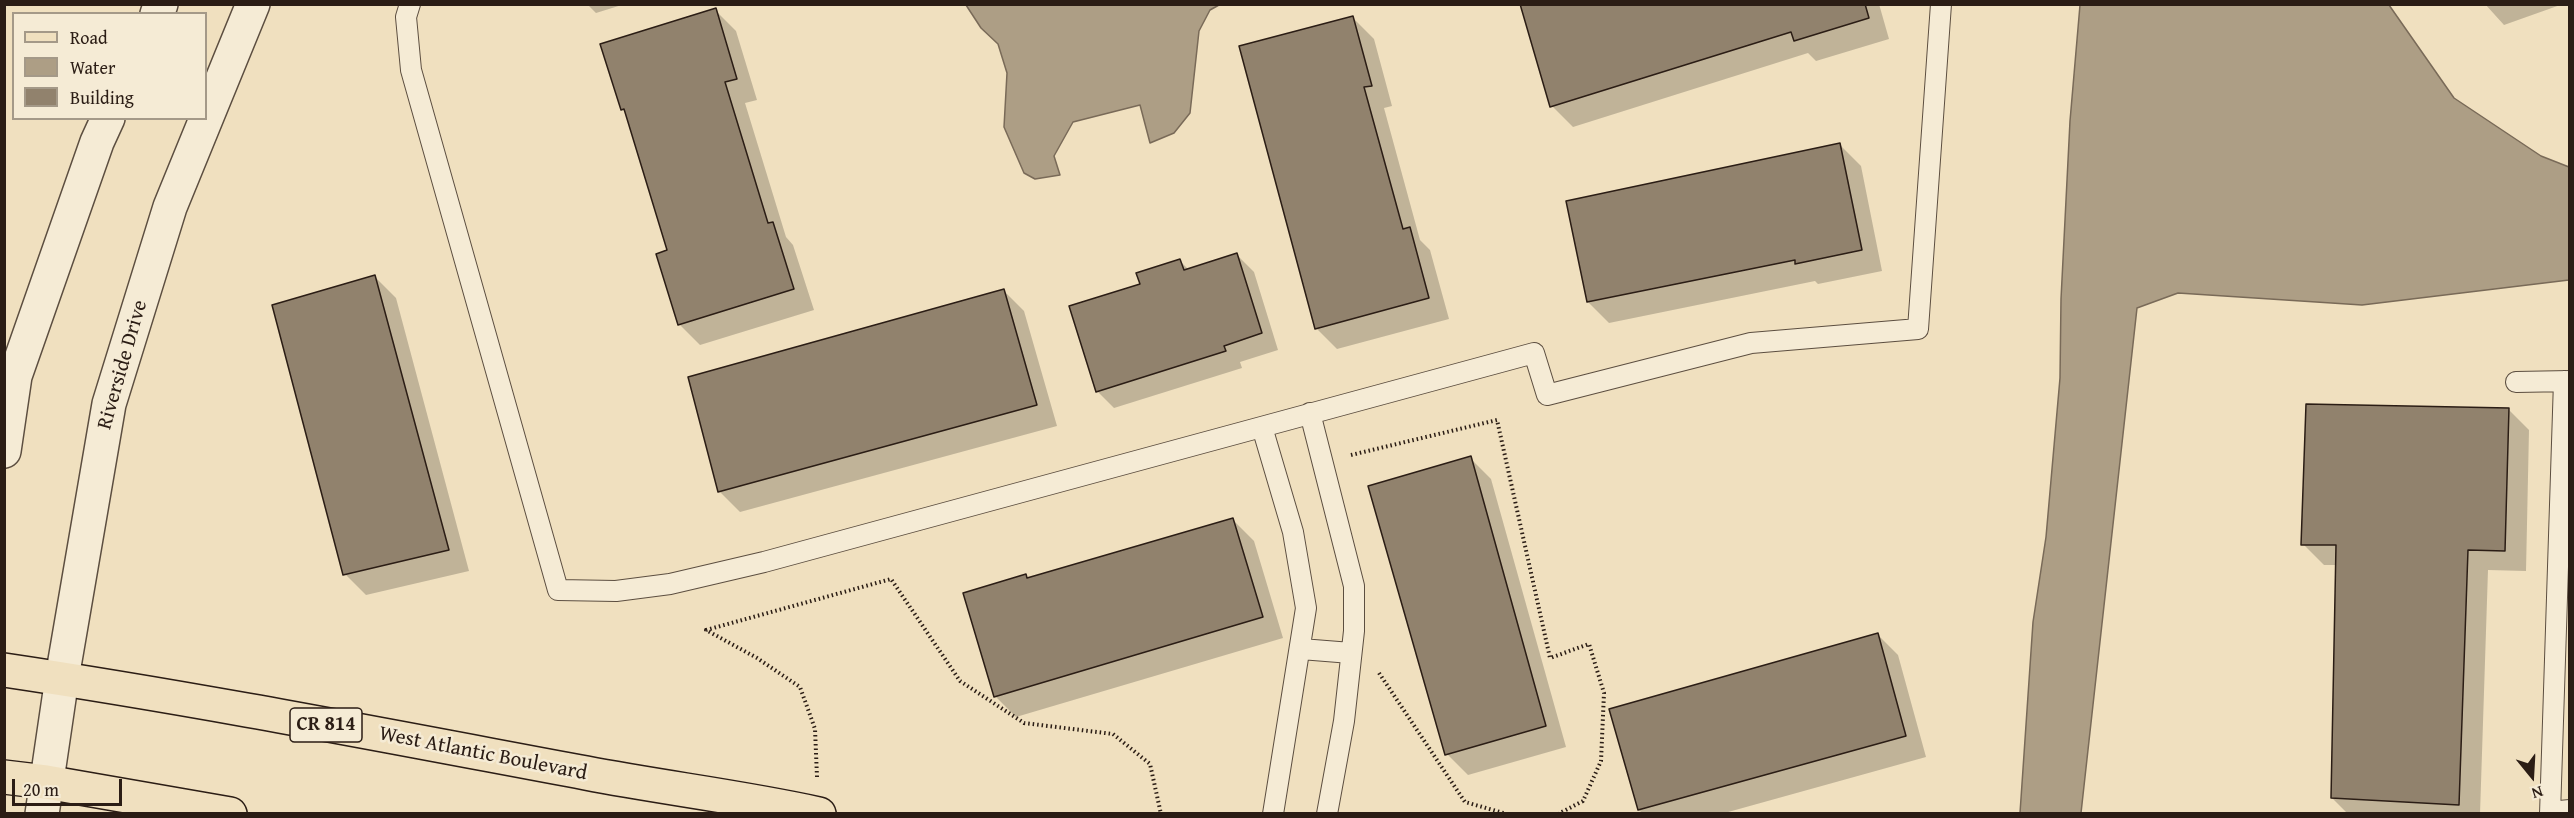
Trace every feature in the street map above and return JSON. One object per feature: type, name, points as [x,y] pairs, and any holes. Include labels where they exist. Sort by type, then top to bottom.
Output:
[{"type":"main road","name":"West Atlantic Boulevard","points":[[4,670],[153,692],[590,774],[767,802],[819,813]]},
{"type":"main road","points":[[4,777],[44,798],[230,813]]},
{"type":"street","name":"Riverside Drive","points":[[207,117],[253,4]]},
{"type":"street","points":[[4,451],[15,376],[97,142],[107,120]]},
{"type":"street","name":"Riverside Drive","points":[[44,798],[109,404],[170,207],[206,120]]},
{"type":"lane","points":[[410,4],[406,17],[411,70],[558,590],[616,591],[691,579],[764,562],[1534,353],[1547,395],[1751,343],[1918,329],[1941,4]]},
{"type":"lane","points":[[2516,382],[2567,381],[2562,688],[2556,812]]},
{"type":"lane","points":[[1310,413],[1354,586],[1352,653],[1344,721],[1327,813]]},
{"type":"lane","points":[[1262,427],[1295,543],[1306,608],[1273,813]]},
{"type":"lane","points":[[1301,649],[1352,653]]},
{"type":"path","points":[[1350,462],[1351,453],[1497,420],[1550,658],[1589,644],[1604,693],[1601,761],[1583,801],[1558,813]]},
{"type":"path","points":[[817,777],[815,729],[800,687],[757,658],[706,630],[891,579],[960,681],[1024,723],[1113,734],[1150,764],[1161,813]]},
{"type":"path","points":[[1373,663],[1465,802],[1508,813]]},
{"type":"water","points":[[966,5],[1219,5],[1210,10],[1199,31],[1190,113],[1174,133],[1150,143],[1140,105],[1073,122],[1054,156],[1060,175],[1035,179],[1024,173],[1004,127],[1007,73],[998,44],[981,28]]},
{"type":"water","points":[[2080,5],[2389,5],[2454,98],[2541,156],[2569,167],[2569,280],[2362,305],[2178,293],[2137,308],[2081,813],[2020,813],[2033,622],[2046,537],[2060,378],[2061,299],[2070,121]]},
{"type":"building","points":[[1520,4],[1865,4],[1869,18],[1794,41],[1791,32],[1550,107]]},
{"type":"building","points":[[716,8],[737,79],[725,82],[768,223],[773,222],[794,289],[678,325],[656,254],[667,250],[624,109],[621,110],[600,44]]},
{"type":"building","points":[[1353,16],[1372,86],[1364,87],[1403,229],[1410,227],[1429,298],[1315,329],[1239,46]]},
{"type":"building","points":[[1840,143],[1862,250],[1795,264],[1795,260],[1587,302],[1566,201]]},
{"type":"building","points":[[1237,253],[1262,333],[1224,346],[1226,351],[1096,392],[1069,306],[1140,284],[1136,273],[1180,259],[1184,270]]},
{"type":"building","points":[[375,275],[449,550],[343,575],[272,305]]},
{"type":"building","points":[[1004,289],[1037,405],[718,492],[688,377]]},
{"type":"building","points":[[2306,404],[2509,408],[2505,551],[2468,550],[2459,805],[2331,798],[2336,545],[2301,545]]},
{"type":"building","points":[[1471,456],[1546,726],[1445,755],[1368,486]]},
{"type":"building","points":[[1233,518],[1263,617],[994,697],[963,593],[1026,574],[1027,578]]},
{"type":"building","points":[[1878,633],[1906,736],[1638,810],[1609,709]]}]
